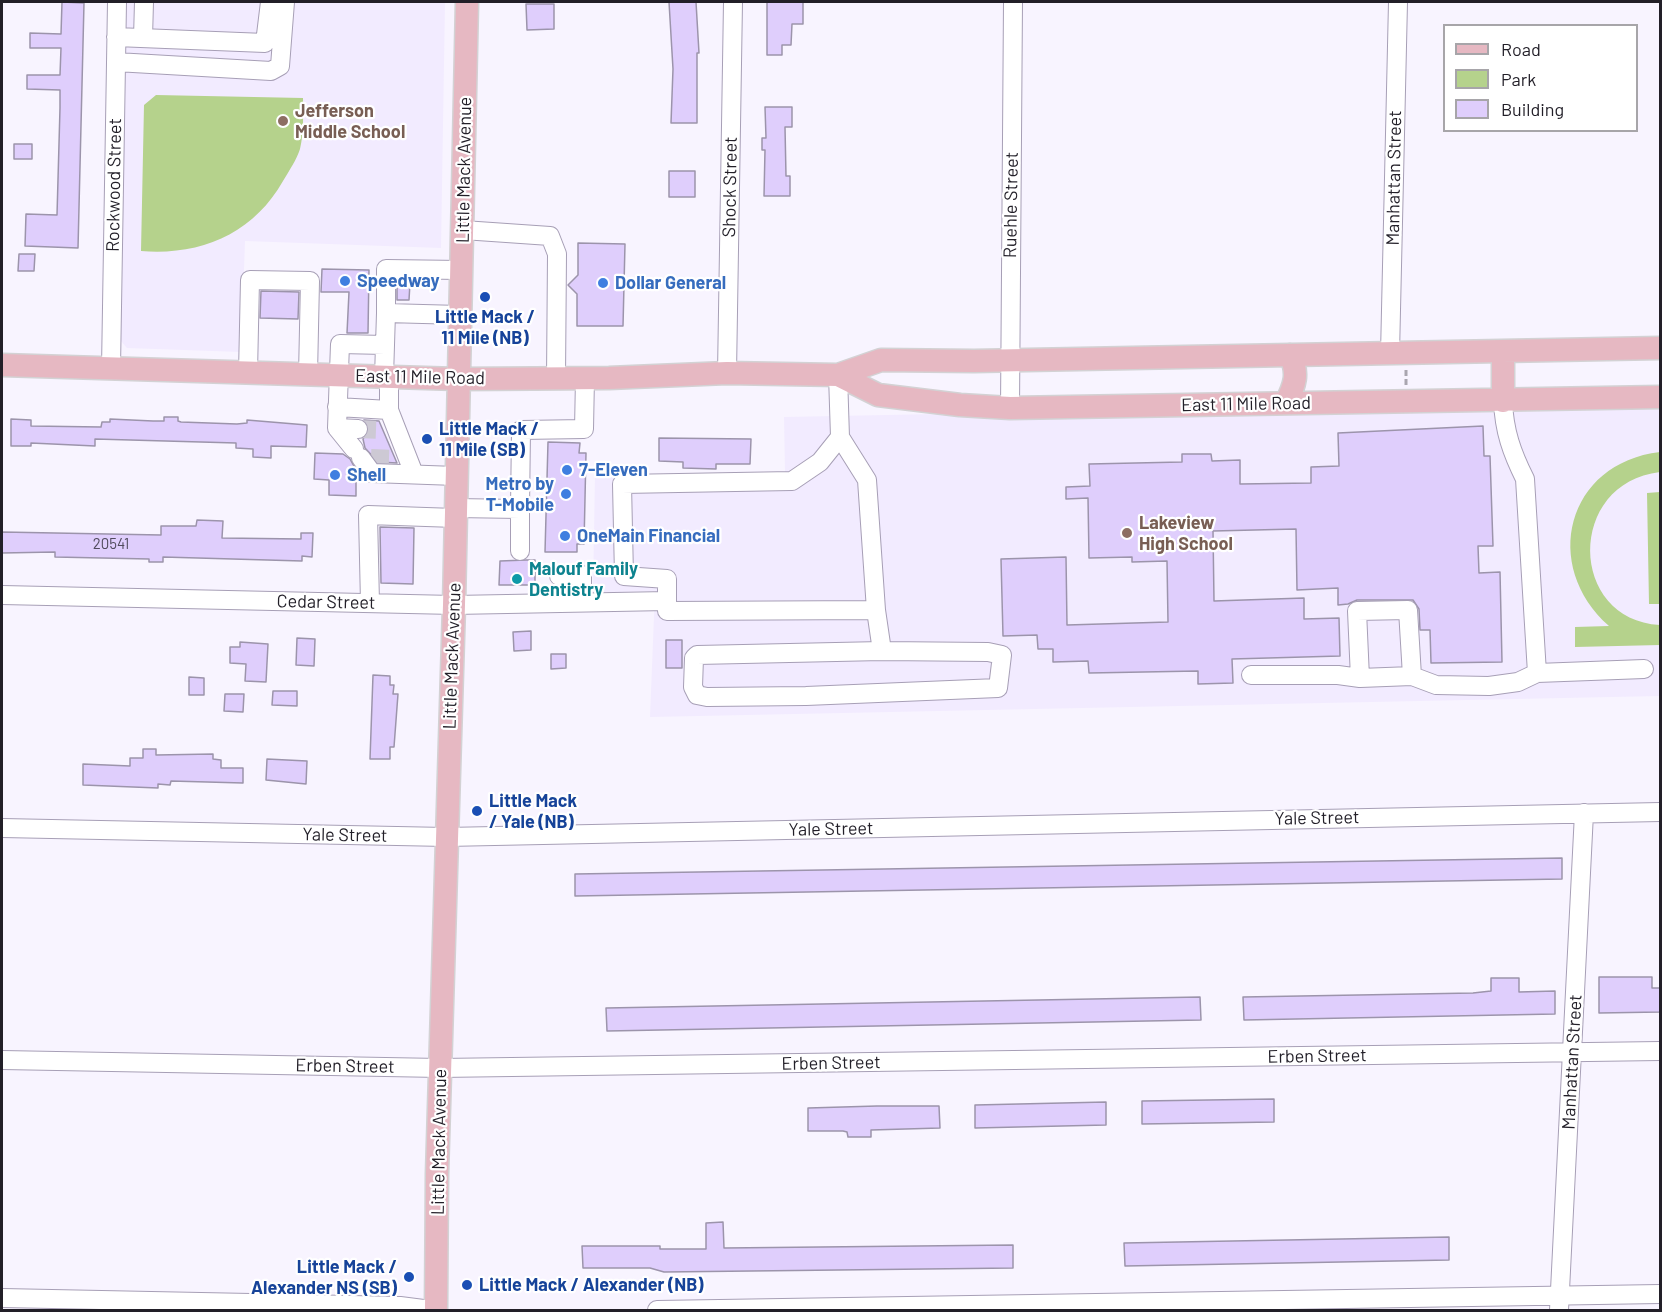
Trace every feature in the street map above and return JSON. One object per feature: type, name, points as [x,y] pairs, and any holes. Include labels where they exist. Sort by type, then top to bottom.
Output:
[{"type":"main road","name":"Little Mack Avenue","points":[[436,1311],[440,1068],[463,230],[466,2]]},
{"type":"main road","name":"East 11 Mile Road","points":[[2,365],[458,379],[585,378],[726,373],[838,375],[881,360],[1009,360],[1660,348]]},
{"type":"main road","points":[[1503,351],[1503,401]]},
{"type":"main road","points":[[1286,403],[1295,385],[1296,375],[1290,355]]},
{"type":"main road","name":"East 11 Mile Road","points":[[838,375],[878,395],[960,405],[1010,408],[1660,397]]},
{"type":"street","name":"Rockwood Street","points":[[111,368],[117,2]]},
{"type":"street","points":[[143,38],[144,2]]},
{"type":"street","points":[[116,37],[265,43],[270,2]]},
{"type":"street","points":[[116,62],[271,71],[280,66],[285,2]]},
{"type":"street","name":"Shock Street","points":[[726,373],[733,2]]},
{"type":"street","name":"Ruehle Street","points":[[1010,408],[1013,2]]},
{"type":"street","name":"Manhattan Street","points":[[1398,2],[1398,354]]},
{"type":"street","points":[[463,230],[550,236],[557,255],[556,378]]},
{"type":"street","points":[[406,464],[390,430],[385,345],[386,269],[461,270]]},
{"type":"street","points":[[248,373],[250,280],[310,281],[308,375]]},
{"type":"street","points":[[386,313],[460,315]]},
{"type":"street","points":[[354,449],[337,428],[340,344],[385,345]]},
{"type":"street","points":[[838,375],[840,437],[867,480],[876,610],[882,651]]},
{"type":"street","points":[[520,551],[521,430],[584,429],[585,378]]},
{"type":"street","points":[[1503,401],[1504,427],[1525,479],[1538,673]]},
{"type":"street","points":[[337,407],[388,410]]},
{"type":"street","points":[[337,428],[358,429]]},
{"type":"street","points":[[840,437],[820,462],[792,481],[622,484],[624,576],[668,579],[659,601],[667,611],[876,610]]},
{"type":"street","points":[[371,458],[361,458],[372,473],[406,464],[456,476]]},
{"type":"street","points":[[370,603],[368,515],[520,509]]},
{"type":"street","points":[[558,576],[582,575],[582,602]]},
{"type":"street","name":"Cedar Street","points":[[2,595],[453,605],[659,601]]},
{"type":"street","points":[[1360,678],[1357,611],[1408,610],[1412,676]]},
{"type":"street","points":[[882,651],[988,652],[1002,655],[998,688],[806,696],[707,697],[697,695],[693,687],[694,658],[697,655],[882,651]]},
{"type":"street","points":[[1251,675],[1338,675],[1360,678],[1412,676],[1436,685],[1489,686],[1518,682],[1538,673],[1644,669]]},
{"type":"street","name":"Yale Street","points":[[2,828],[446,837],[1660,812]]},
{"type":"street","name":"Manhattan Street","points":[[1559,1303],[1584,813]]},
{"type":"street","name":"Erben Street","points":[[2,1060],[440,1068],[1660,1051]]},
{"type":"street","points":[[657,1311],[1559,1303],[1660,1294]]},
{"type":"street","points":[[2,1298],[193,1306],[400,1306],[431,1311]]},
{"type":"path","points":[[1398,354],[1407,402]]},
{"type":"shaded area","name":"Jefferson Middle School","points":[[126,2],[445,2],[441,248],[245,241],[241,352],[127,348],[120,340],[119,332]]},
{"type":"shaded area","name":"Lakeview High School","points":[[1660,400],[1660,696],[650,717],[655,591],[593,593],[595,475],[785,472],[784,417]]},
{"type":"green space","points":[[156,95],[303,98],[301,143],[293,165],[271,199],[256,215],[223,238],[184,250],[141,251],[144,105]]},
{"type":"green space","points":[[1660,452],[1660,472],[1629,482],[1607,500],[1594,524],[1590,551],[1595,577],[1608,601],[1630,617],[1660,625],[1660,645],[1575,647],[1575,627],[1609,626],[1588,602],[1575,575],[1570,547],[1574,521],[1585,496],[1603,475],[1628,460]]},
{"type":"green space","points":[[1660,492],[1660,604],[1649,604],[1647,493]]},
{"type":"building","points":[[62,2],[84,3],[78,248],[25,246],[26,214],[57,215],[60,108],[60,90],[27,89],[27,75],[60,75],[61,48],[30,48],[30,33],[61,34]]},
{"type":"building","points":[[669,2],[696,2],[699,53],[697,53],[697,123],[671,123],[673,69]]},
{"type":"building","points":[[767,2],[803,2],[803,24],[792,24],[791,45],[782,45],[782,55],[767,55]]},
{"type":"building","points":[[526,4],[554,4],[554,29],[527,30]]},
{"type":"building","points":[[765,107],[792,107],[792,127],[785,127],[786,176],[790,176],[790,196],[764,196],[765,150],[762,150],[762,138],[766,138]]},
{"type":"building","points":[[14,144],[32,144],[32,159],[14,159]]},
{"type":"building","points":[[669,171],[695,171],[695,197],[669,197]]},
{"type":"building","points":[[578,243],[625,244],[623,326],[577,326],[577,294],[568,285],[578,275]]},
{"type":"building","points":[[19,254],[35,254],[34,271],[18,271]]},
{"type":"building","points":[[322,269],[369,270],[368,333],[347,333],[349,292],[321,292]]},
{"type":"building","points":[[397,283],[410,283],[409,300],[397,300]]},
{"type":"building","points":[[261,291],[299,292],[298,319],[260,318]]},
{"type":"building","points":[[164,417],[178,417],[178,421],[181,422],[237,424],[247,423],[247,420],[307,425],[306,447],[271,446],[271,458],[253,457],[253,449],[236,448],[236,443],[95,439],[95,446],[31,443],[31,446],[11,446],[11,419],[31,420],[31,426],[101,427],[102,422],[110,422],[110,419],[164,421]]},
{"type":"building","points":[[364,420],[379,421],[397,463],[378,462],[365,448],[363,439],[369,429]]},
{"type":"building","points":[[1483,426],[1484,456],[1490,456],[1493,546],[1478,546],[1479,573],[1500,572],[1502,662],[1431,663],[1430,630],[1420,630],[1419,609],[1413,600],[1357,600],[1338,605],[1338,588],[1297,590],[1296,529],[1213,531],[1214,601],[1304,598],[1304,619],[1339,618],[1340,656],[1232,659],[1233,683],[1198,684],[1198,671],[1089,673],[1088,661],[1053,662],[1053,649],[1038,649],[1037,635],[1003,636],[1001,559],[1066,557],[1067,625],[1168,622],[1167,561],[1132,562],[1132,557],[1089,558],[1088,498],[1066,499],[1066,487],[1090,486],[1089,464],[1182,462],[1182,454],[1211,454],[1212,461],[1240,460],[1240,484],[1311,483],[1311,467],[1339,466],[1338,433]]},
{"type":"building","points":[[659,438],[751,439],[750,464],[716,464],[716,469],[683,468],[683,462],[659,461]]},
{"type":"building","points":[[548,442],[580,443],[579,453],[586,453],[584,544],[577,544],[577,552],[545,552]]},
{"type":"building","name":"Shell","points":[[315,453],[343,454],[350,459],[356,470],[356,496],[329,495],[329,480],[314,479]]},
{"type":"building","points":[[197,520],[223,521],[222,538],[301,539],[301,533],[313,533],[312,557],[302,556],[302,561],[163,557],[163,562],[149,562],[149,559],[55,557],[55,552],[2,553],[2,532],[161,535],[161,526],[196,526]]},
{"type":"building","points":[[380,527],[414,528],[413,584],[381,583]]},
{"type":"building","points":[[535,560],[535,585],[499,585],[500,561]]},
{"type":"building","points":[[531,631],[531,650],[514,651],[513,632]]},
{"type":"building","points":[[297,638],[315,639],[314,666],[296,665]]},
{"type":"building","points":[[666,640],[682,640],[682,668],[666,668]]},
{"type":"building","points":[[240,642],[268,644],[266,682],[245,681],[246,664],[230,663],[230,647],[240,647]]},
{"type":"building","points":[[551,654],[566,654],[566,668],[551,669]]},
{"type":"building","points":[[373,675],[390,676],[390,685],[394,685],[393,694],[398,694],[394,747],[390,747],[390,759],[370,759]]},
{"type":"building","points":[[189,677],[204,678],[204,695],[189,695]]},
{"type":"building","points":[[273,691],[297,691],[297,706],[272,705]]},
{"type":"building","points":[[225,694],[244,694],[243,712],[224,711]]},
{"type":"building","points":[[143,749],[156,749],[156,755],[213,754],[213,759],[221,760],[221,768],[243,768],[243,783],[171,781],[170,785],[158,784],[158,788],[83,785],[83,764],[130,766],[130,758],[143,758]]},
{"type":"building","points":[[267,759],[307,761],[306,784],[266,780]]},
{"type":"building","points":[[1562,858],[1562,879],[575,896],[575,874]]},
{"type":"building","points":[[1599,977],[1652,977],[1652,988],[1660,988],[1660,1012],[1599,1013]]},
{"type":"building","points":[[1491,978],[1519,978],[1519,992],[1555,991],[1555,1014],[1244,1020],[1243,997],[1473,993],[1491,991]]},
{"type":"building","points":[[1200,997],[1201,1020],[607,1031],[606,1008]]},
{"type":"building","points":[[1274,1099],[1274,1122],[1142,1124],[1142,1101]]},
{"type":"building","points":[[1106,1102],[1106,1125],[975,1128],[975,1105]]},
{"type":"building","points":[[939,1106],[940,1128],[871,1130],[871,1137],[848,1137],[847,1132],[843,1131],[808,1131],[808,1108]]},
{"type":"building","points":[[723,1222],[724,1248],[1013,1245],[1013,1268],[664,1272],[650,1268],[583,1268],[582,1246],[660,1246],[660,1249],[706,1249],[706,1223]]},
{"type":"building","points":[[1449,1237],[1449,1260],[1125,1266],[1124,1243]]},
{"type":"tunnel","points":[[358,429],[384,430]]},
{"type":"tunnel","points":[[371,458],[398,459]]},
{"type":"place","name":"Jefferson Middle School","points":[[283,121]]},
{"type":"place","name":"Speedway","points":[[345,281]]},
{"type":"place","name":"Dollar General","points":[[603,283]]},
{"type":"place","name":"Little Mack / 11 Mile (NB)","points":[[485,297]]},
{"type":"place","name":"Little Mack / 11 Mile (SB)","points":[[427,439]]},
{"type":"place","name":"7-Eleven","points":[[567,470]]},
{"type":"place","name":"Shell","points":[[335,475]]},
{"type":"place","name":"Metro by T-Mobile","points":[[566,494]]},
{"type":"place","name":"Lakeview High School","points":[[1127,533]]},
{"type":"place","name":"OneMain Financial","points":[[565,536]]},
{"type":"place","name":"Malouf Family Dentistry","points":[[517,579]]},
{"type":"place","name":"Little Mack / Yale (NB)","points":[[477,811]]},
{"type":"place","name":"Little Mack / Alexander NS (SB)","points":[[409,1277]]},
{"type":"place","name":"Little Mack / Alexander (NB)","points":[[467,1285]]}]
